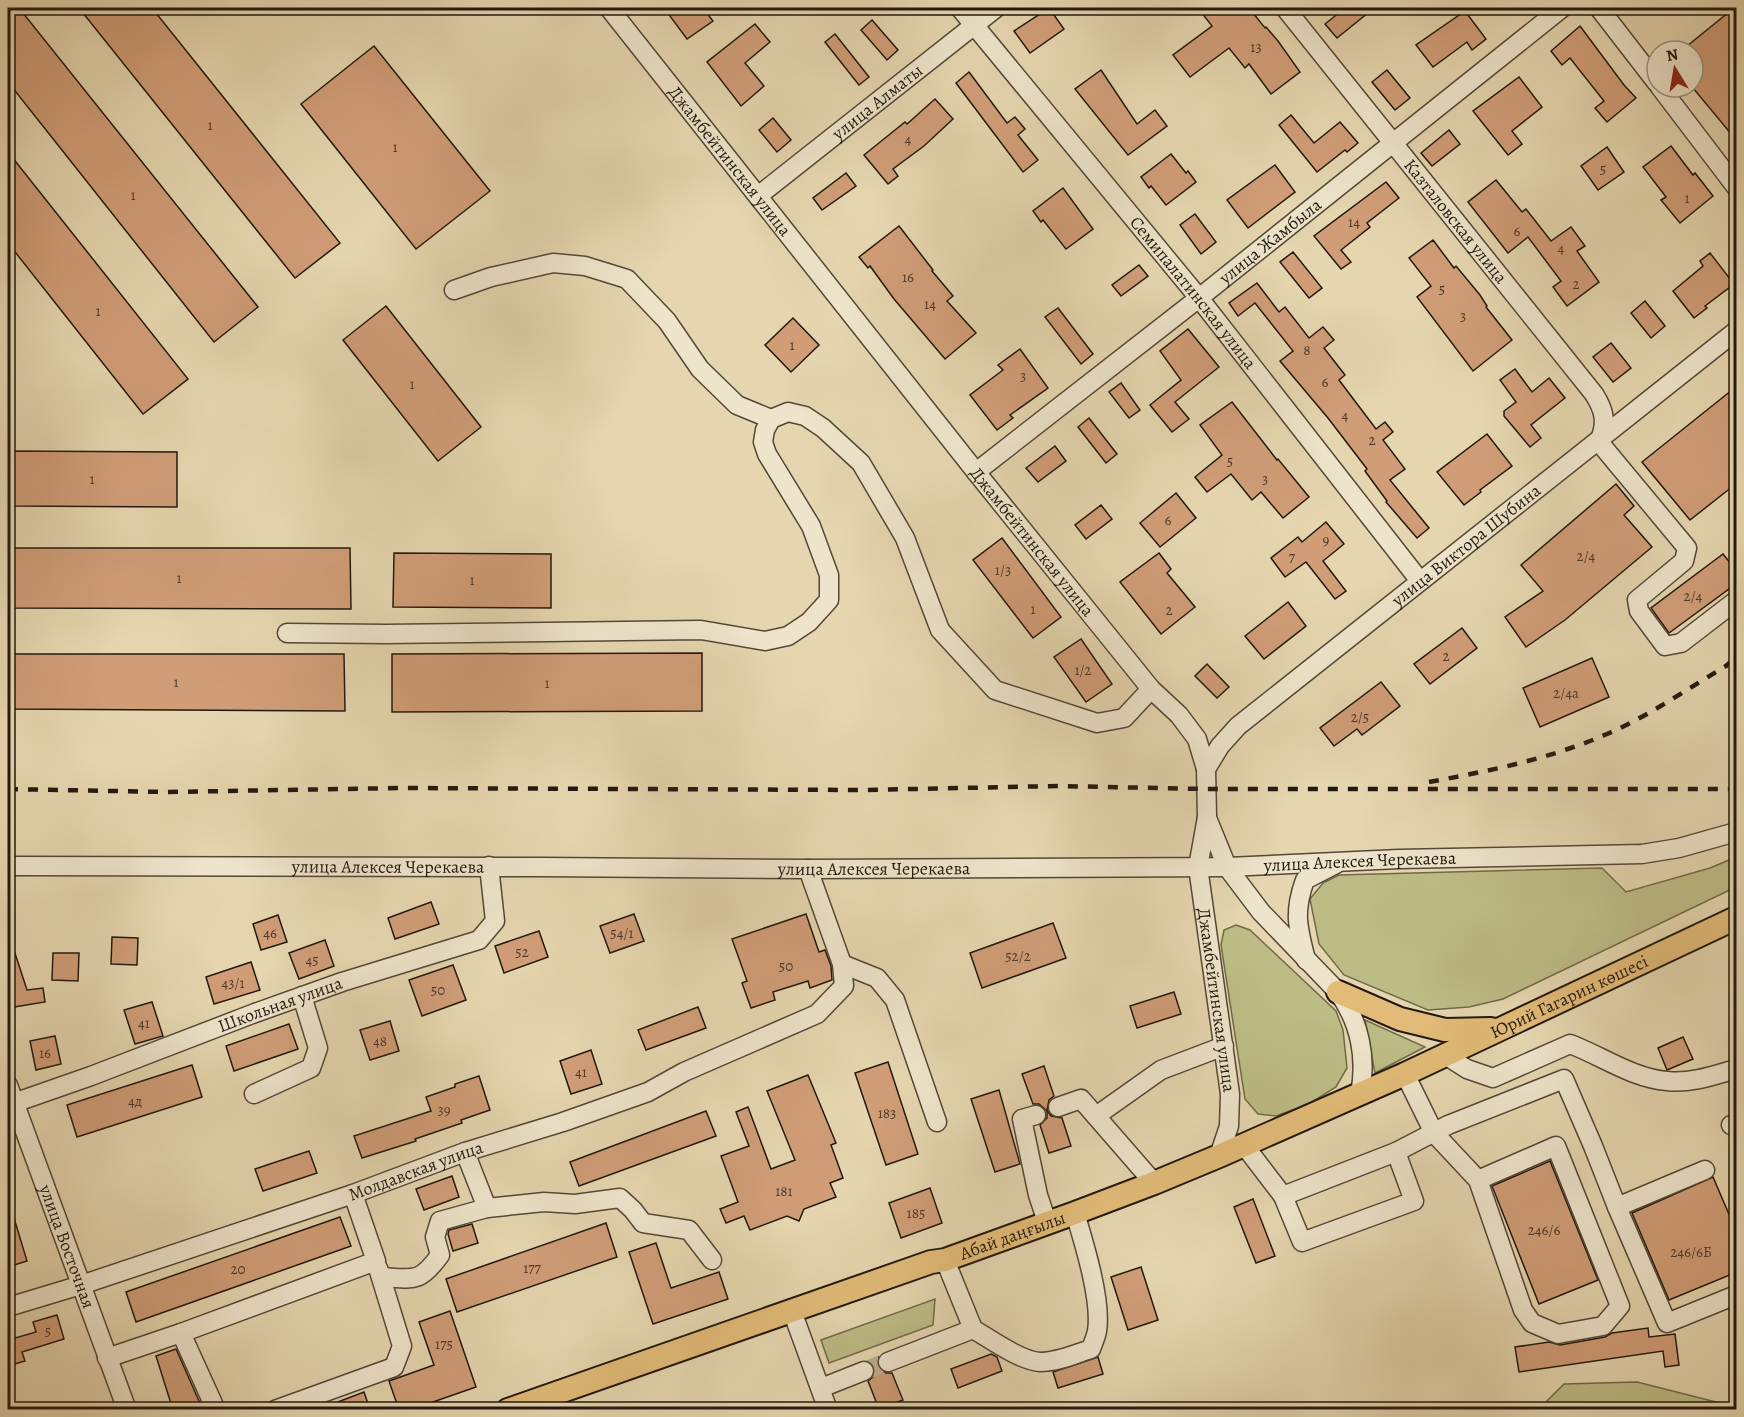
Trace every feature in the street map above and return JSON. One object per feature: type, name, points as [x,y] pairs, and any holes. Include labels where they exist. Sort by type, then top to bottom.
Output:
[{"type":"main road","name":"Юрий Гагарин көшесі","points":[[1503,1028],[1737,910]]},
{"type":"main road","name":"Юрий Гагарин көшесі","points":[[1503,1028],[1737,918]]},
{"type":"main road","points":[[1338,992],[1400,1019],[1445,1030],[1503,1028]]},
{"type":"main road","name":"Абай даңғылы","points":[[512,1409],[931,1262],[945,1260],[1154,1183],[1406,1074],[1503,1028]]},
{"type":"street","name":"Джамбейтинская улица","points":[[609,8],[976,472],[1151,689],[1179,715],[1197,739],[1206,769],[1207,817],[1198,867],[1230,1094],[1229,1126],[1218,1156]]},
{"type":"street","name":"Семипалатинская улица","points":[[960,8],[1199,298],[1420,581]]},
{"type":"street","name":"улица Алматы","points":[[758,196],[996,8]]},
{"type":"street","name":"Казталовская улица","points":[[1285,8],[1594,394],[1605,417],[1605,429],[1599,442]]},
{"type":"street","name":"улица Жамбыла","points":[[976,472],[1199,298],[1562,8]]},
{"type":"street","points":[[1599,8],[1645,67]]},
{"type":"street","points":[[1669,99],[1737,187]]},
{"type":"street","points":[[454,290],[490,277],[553,263],[585,266],[627,279],[667,321],[700,369],[737,405],[771,419]]},
{"type":"street","name":"улица Виктора Шубина","points":[[1206,769],[1220,746],[1238,726],[1737,331]]},
{"type":"street","points":[[286,633],[701,630],[765,641],[788,636],[809,622],[829,600],[829,575],[811,526],[766,454],[763,442],[765,430],[771,419],[788,412],[805,416],[823,428],[861,463],[905,538],[940,630],[995,690],[1097,723],[1124,718],[1151,689]]},
{"type":"street","points":[[1599,442],[1687,548],[1684,561],[1637,600],[1639,611],[1665,646],[1681,643],[1733,603]]},
{"type":"street","points":[[1207,817],[1227,867],[1261,912],[1347,1004],[1354,1020],[1362,1051],[1364,1066],[1360,1094]]},
{"type":"street","name":"улица Алексея Черекаева","points":[[8,866],[489,866],[808,869],[1227,867],[1399,859],[1642,854],[1701,843],[1737,832]]},
{"type":"street","points":[[1307,961],[1297,923],[1298,899],[1305,880],[1340,862]]},
{"type":"street","name":"Школьная улица","points":[[11,1104],[302,996],[479,940],[495,921],[489,866]]},
{"type":"street","points":[[808,869],[842,964],[876,978],[895,1000],[937,1122]]},
{"type":"street","name":"Молдавская улица","points":[[8,1307],[81,1285],[353,1194],[465,1152],[563,1122],[648,1092],[684,1072],[817,1014],[843,986],[842,964]]},
{"type":"street","points":[[254,1094],[311,1068],[318,1048],[302,996]]},
{"type":"street","points":[[1445,1055],[1467,1069],[1493,1078],[1570,1044],[1626,1070],[1667,1082],[1688,1081],[1737,1069]]},
{"type":"street","points":[[1096,1116],[1161,1070],[1224,1046]]},
{"type":"street","points":[[1406,1074],[1434,1133],[1478,1180],[1523,1310],[1532,1323],[1558,1334],[1603,1326],[1620,1306],[1556,1146],[1478,1180]]},
{"type":"street","points":[[1283,1196],[1396,1152],[1449,1125],[1563,1080],[1667,1323],[1737,1295]]},
{"type":"street","name":"улица Восточная","points":[[8,1085],[11,1104],[127,1410]]},
{"type":"street","points":[[1058,1107],[1081,1099],[1154,1183]]},
{"type":"street","points":[[1036,1115],[1022,1119],[1038,1195],[1047,1222]]},
{"type":"street","points":[[1244,1145],[1283,1196],[1302,1242],[1414,1201],[1396,1152]]},
{"type":"street","points":[[465,1152],[487,1208]]},
{"type":"street","points":[[1617,1207],[1705,1170]]},
{"type":"street","points":[[275,1410],[394,1367],[402,1346],[353,1194]]},
{"type":"street","points":[[107,1358],[379,1269],[410,1278],[427,1273],[440,1255],[435,1237],[440,1221],[487,1208],[544,1202],[575,1204],[620,1198],[633,1209],[643,1223],[689,1230],[712,1260]]},
{"type":"street","points":[[945,1260],[973,1329],[1024,1358],[1039,1362],[1062,1359],[1091,1349],[1097,1332],[1098,1312],[1087,1254],[1075,1213]]},
{"type":"street","points":[[792,1311],[828,1410]]},
{"type":"street","points":[[888,1362],[973,1329]]},
{"type":"street","points":[[181,1333],[216,1410]]},
{"type":"street","points":[[821,1388],[864,1371]]},
{"type":"shaded area","points":[[1736,857],[1736,887],[1503,999],[1469,1007],[1428,1010],[1344,975],[1319,944],[1310,899],[1323,883],[1339,875],[1602,868],[1626,892],[1710,868]]},
{"type":"shaded area","points":[[1236,925],[1250,930],[1336,1011],[1343,1030],[1347,1068],[1336,1087],[1309,1104],[1276,1116],[1258,1114],[1245,1099],[1221,945],[1224,930]]},
{"type":"shaded area","points":[[1365,1020],[1425,1047],[1375,1073]]},
{"type":"shaded area","points":[[935,1299],[933,1325],[829,1363],[821,1340]]},
{"type":"shaded area","points":[[1637,1382],[1736,1407],[1736,1409],[1539,1409],[1564,1384]]},
{"type":"building","points":[[8,8],[19,8],[258,307],[214,342],[8,82]]},
{"type":"building","points":[[79,8],[152,8],[340,243],[295,278]]},
{"type":"building","points":[[664,8],[703,8],[713,21],[687,39]]},
{"type":"building","points":[[1049,8],[1064,29],[1030,53],[1014,31]]},
{"type":"building","points":[[1198,8],[1249,8],[1278,41],[1300,72],[1271,94],[1249,64],[1245,68],[1229,48],[1190,77],[1173,55],[1212,26]]},
{"type":"building","points":[[1345,8],[1374,8],[1337,38],[1325,24]]},
{"type":"building","points":[[1734,8],[1737,8],[1737,46],[1730,51],[1737,59],[1737,141],[1702,99],[1705,99],[1705,39],[1696,39]]},
{"type":"building","points":[[1465,11],[1486,39],[1472,50],[1467,42],[1433,67],[1416,45]]},
{"type":"building","points":[[872,20],[898,50],[887,60],[861,30]]},
{"type":"building","points":[[755,24],[770,42],[745,63],[764,86],[741,106],[707,62]]},
{"type":"building","points":[[1580,26],[1636,98],[1607,122],[1595,108],[1604,101],[1570,58],[1562,65],[1551,51]]},
{"type":"building","points":[[835,34],[869,77],[859,85],[825,42]]},
{"type":"building","points":[[374,46],[490,191],[416,249],[301,104]]},
{"type":"building","points":[[1101,70],[1137,124],[1155,110],[1167,126],[1128,155],[1075,89]]},
{"type":"building","points":[[1387,70],[1410,98],[1395,110],[1372,82]]},
{"type":"building","points":[[969,72],[1007,123],[1015,117],[1025,129],[1018,135],[1038,160],[1023,172],[956,83]]},
{"type":"building","points":[[1519,77],[1542,107],[1512,131],[1522,144],[1508,155],[1473,111]]},
{"type":"building","points":[[935,99],[953,119],[924,146],[893,169],[898,176],[888,184],[864,155],[905,122],[907,124]]},
{"type":"building","points":[[1291,115],[1314,143],[1340,122],[1358,143],[1317,172],[1279,125]]},
{"type":"building","points":[[773,118],[791,140],[777,152],[759,130]]},
{"type":"building","points":[[1449,130],[1460,144],[1432,166],[1421,153]]},
{"type":"building","points":[[1671,146],[1693,175],[1695,173],[1713,196],[1680,223],[1661,200],[1666,197],[1643,167]]},
{"type":"building","points":[[1607,147],[1624,172],[1598,190],[1581,166]]},
{"type":"building","points":[[8,152],[188,379],[143,414],[8,243]]},
{"type":"building","points":[[1171,154],[1196,182],[1166,205],[1141,177]]},
{"type":"building","points":[[1275,165],[1295,192],[1248,228],[1227,200]]},
{"type":"building","points":[[846,173],[856,186],[822,210],[813,198]]},
{"type":"building","points":[[1496,180],[1522,212],[1526,209],[1551,241],[1571,227],[1585,246],[1577,251],[1599,282],[1567,306],[1553,287],[1561,281],[1528,237],[1508,253],[1468,202]]},
{"type":"building","points":[[1386,182],[1399,198],[1367,223],[1370,227],[1341,250],[1351,262],[1341,269],[1314,236]]},
{"type":"building","points":[[1063,188],[1093,229],[1066,249],[1033,211]]},
{"type":"building","points":[[1195,214],[1216,242],[1201,254],[1180,225]]},
{"type":"building","points":[[899,226],[953,296],[947,301],[976,333],[945,359],[894,299],[870,266],[868,268],[859,257]]},
{"type":"building","points":[[1433,240],[1454,268],[1456,266],[1480,295],[1486,307],[1512,340],[1473,371],[1417,297],[1431,286],[1409,258]]},
{"type":"building","points":[[1293,252],[1322,288],[1309,298],[1280,262]]},
{"type":"building","points":[[1710,253],[1734,284],[1705,306],[1707,308],[1694,318],[1673,291],[1703,266],[1700,261]]},
{"type":"building","points":[[1139,265],[1148,276],[1121,296],[1112,285]]},
{"type":"building","points":[[1257,283],[1279,312],[1285,307],[1309,338],[1323,327],[1334,340],[1324,348],[1345,375],[1339,380],[1376,429],[1385,422],[1393,432],[1383,440],[1405,469],[1390,480],[1429,528],[1417,538],[1386,502],[1365,471],[1367,469],[1328,418],[1280,361],[1293,351],[1255,303],[1238,316],[1229,303]]},
{"type":"building","points":[[1645,301],[1665,326],[1651,338],[1631,313]]},
{"type":"building","points":[[386,306],[481,427],[438,461],[343,340]]},
{"type":"building","points":[[1058,308],[1093,354],[1081,364],[1045,317]]},
{"type":"building","points":[[793,318],[819,345],[791,372],[765,345]]},
{"type":"building","points":[[1188,329],[1219,367],[1175,402],[1189,419],[1172,432],[1150,405],[1181,380],[1160,351]]},
{"type":"building","points":[[1611,343],[1631,368],[1613,382],[1593,357]]},
{"type":"building","points":[[1020,349],[1048,388],[1010,415],[1013,418],[997,430],[970,395],[1003,370],[998,365]]},
{"type":"building","points":[[1515,369],[1532,392],[1549,378],[1565,398],[1531,425],[1541,438],[1530,447],[1504,416],[1504,411],[1516,402],[1500,380]]},
{"type":"building","points":[[1121,383],[1140,410],[1129,418],[1109,392]]},
{"type":"building","points":[[1737,386],[1737,483],[1690,520],[1642,462]]},
{"type":"building","points":[[1232,402],[1309,497],[1283,518],[1261,492],[1252,500],[1231,474],[1207,492],[1195,477],[1222,455],[1200,425]]},
{"type":"building","points":[[1089,418],[1117,454],[1106,463],[1078,427]]},
{"type":"building","points":[[1487,434],[1512,466],[1464,505],[1437,472]]},
{"type":"building","points":[[1055,446],[1066,461],[1038,482],[1026,468]]},
{"type":"building","points":[[8,451],[177,452],[177,507],[8,506]]},
{"type":"building","points":[[1616,484],[1634,506],[1624,515],[1652,547],[1565,620],[1526,647],[1505,617],[1543,591],[1521,565]]},
{"type":"building","points":[[1176,493],[1196,518],[1160,547],[1140,523]]},
{"type":"building","points":[[1101,505],[1112,519],[1086,539],[1075,525]]},
{"type":"building","points":[[1326,522],[1344,544],[1323,561],[1346,591],[1335,599],[1306,562],[1285,577],[1271,558],[1298,537],[1302,542]]},
{"type":"building","points":[[1002,538],[1061,617],[1033,638],[973,560]]},
{"type":"building","points":[[8,548],[350,548],[351,609],[8,608]]},
{"type":"building","points":[[394,553],[551,554],[551,608],[393,607]]},
{"type":"building","points":[[1159,553],[1171,569],[1167,573],[1195,607],[1161,634],[1120,582]]},
{"type":"building","points":[[1723,554],[1731,564],[1737,560],[1737,583],[1669,633],[1651,608]]},
{"type":"building","points":[[1288,602],[1306,626],[1264,659],[1245,636]]},
{"type":"building","points":[[1462,628],[1477,648],[1430,684],[1414,664]]},
{"type":"building","points":[[1081,639],[1112,684],[1086,702],[1054,657]]},
{"type":"building","points":[[702,653],[702,711],[392,712],[392,654]]},
{"type":"building","points":[[8,654],[344,654],[345,711],[8,709]]},
{"type":"building","points":[[1592,658],[1609,697],[1540,727],[1523,688]]},
{"type":"building","points":[[1207,664],[1229,687],[1217,698],[1195,676]]},
{"type":"building","points":[[1381,682],[1400,706],[1362,735],[1357,729],[1334,746],[1320,728]]},
{"type":"building","points":[[431,902],[439,924],[395,939],[388,918]]},
{"type":"building","points":[[634,914],[644,941],[610,953],[600,926]]},
{"type":"building","points":[[806,914],[819,952],[825,950],[831,966],[832,980],[810,988],[808,981],[773,992],[775,1000],[751,1008],[742,983],[747,981],[732,939]]},
{"type":"building","points":[[278,915],[287,942],[261,950],[253,924]]},
{"type":"building","points":[[1053,923],[1066,958],[982,988],[970,953]]},
{"type":"building","points":[[539,931],[548,957],[504,973],[495,946]]},
{"type":"building","points":[[112,937],[138,938],[137,965],[111,964]]},
{"type":"building","points":[[10,938],[27,990],[43,988],[45,1002],[8,1008],[8,939]]},
{"type":"building","points":[[325,940],[334,966],[299,979],[289,953]]},
{"type":"building","points":[[53,953],[79,953],[78,981],[52,980]]},
{"type":"building","points":[[251,962],[260,990],[214,1004],[206,977]]},
{"type":"building","points":[[453,965],[466,1000],[422,1016],[409,980]]},
{"type":"building","points":[[1174,992],[1181,1014],[1137,1028],[1130,1006]]},
{"type":"building","points":[[152,1002],[163,1036],[135,1044],[124,1010]]},
{"type":"building","points":[[698,1007],[706,1028],[646,1050],[638,1030]]},
{"type":"building","points":[[390,1021],[399,1051],[370,1060],[360,1030]]},
{"type":"building","points":[[289,1024],[298,1049],[234,1071],[226,1046]]},
{"type":"building","points":[[55,1036],[61,1064],[36,1070],[30,1041]]},
{"type":"building","points":[[1683,1037],[1693,1059],[1667,1070],[1658,1048]]},
{"type":"building","points":[[591,1050],[602,1084],[571,1094],[560,1061]]},
{"type":"building","points":[[888,1062],[918,1154],[886,1165],[855,1073]]},
{"type":"building","points":[[192,1065],[202,1097],[77,1137],[67,1105]]},
{"type":"building","points":[[1044,1066],[1054,1096],[1049,1100],[1047,1110],[1051,1116],[1062,1118],[1071,1146],[1049,1153],[1040,1125],[1047,1118],[1047,1111],[1039,1104],[1033,1104],[1022,1074]]},
{"type":"building","points":[[808,1075],[836,1143],[831,1145],[843,1178],[830,1183],[836,1197],[804,1209],[799,1221],[787,1216],[750,1230],[744,1216],[726,1223],[720,1209],[738,1202],[721,1156],[749,1146],[736,1112],[748,1107],[771,1169],[795,1160],[767,1091]]},
{"type":"building","points":[[479,1076],[490,1110],[461,1120],[462,1123],[415,1139],[416,1141],[362,1158],[354,1136],[431,1111],[426,1097]]},
{"type":"building","points":[[999,1090],[1020,1164],[995,1172],[971,1099]]},
{"type":"building","points":[[706,1111],[716,1136],[579,1186],[570,1162]]},
{"type":"building","points":[[309,1151],[317,1173],[263,1191],[255,1169]]},
{"type":"building","points":[[1550,1161],[1598,1280],[1539,1304],[1492,1186]]},
{"type":"building","points":[[452,1176],[459,1197],[424,1210],[416,1189]]},
{"type":"building","points":[[1713,1177],[1737,1233],[1737,1272],[1669,1300],[1632,1213]]},
{"type":"building","points":[[930,1188],[942,1223],[901,1238],[889,1203]]},
{"type":"building","points":[[1253,1199],[1275,1256],[1256,1263],[1234,1207]]},
{"type":"building","points":[[11,1208],[27,1261],[8,1267],[8,1209]]},
{"type":"building","points":[[340,1217],[351,1246],[136,1322],[126,1292]]},
{"type":"building","points":[[606,1223],[617,1257],[457,1312],[446,1279]]},
{"type":"building","points":[[472,1224],[478,1243],[453,1251],[449,1230]]},
{"type":"building","points":[[656,1243],[671,1288],[719,1272],[728,1299],[653,1324],[629,1252]]},
{"type":"building","points":[[1141,1267],[1158,1320],[1128,1330],[1111,1277]]},
{"type":"building","points":[[450,1311],[476,1387],[410,1410],[399,1410],[389,1381],[434,1365],[419,1322]]},
{"type":"building","points":[[57,1315],[64,1339],[22,1352],[25,1361],[8,1366],[8,1340],[36,1332],[33,1322]]},
{"type":"building","points":[[1648,1328],[1649,1337],[1675,1334],[1679,1365],[1665,1367],[1663,1351],[1519,1372],[1515,1347],[1549,1342],[1560,1345],[1605,1337],[1612,1333]]},
{"type":"building","points":[[176,1349],[203,1410],[173,1410],[156,1356]]},
{"type":"building","points":[[991,1354],[997,1357],[1002,1371],[958,1388],[951,1369]]},
{"type":"building","points":[[878,1357],[878,1367],[886,1373],[892,1373],[903,1400],[879,1409],[868,1381],[875,1372],[874,1366],[868,1361]]},
{"type":"building","points":[[1098,1357],[1103,1374],[1058,1388],[1053,1372]]},
{"type":"building","points":[[364,1392],[370,1410],[322,1410],[322,1408]]},
{"type":"tunnel","points":[[864,1371],[888,1362]]},
{"type":"railway","points":[[1429,782],[1519,763],[1585,743],[1653,711],[1726,666],[1736,657]]},
{"type":"railway","points":[[8,789],[167,792],[401,788],[864,790],[1058,786],[1206,789],[1736,789]]}]
